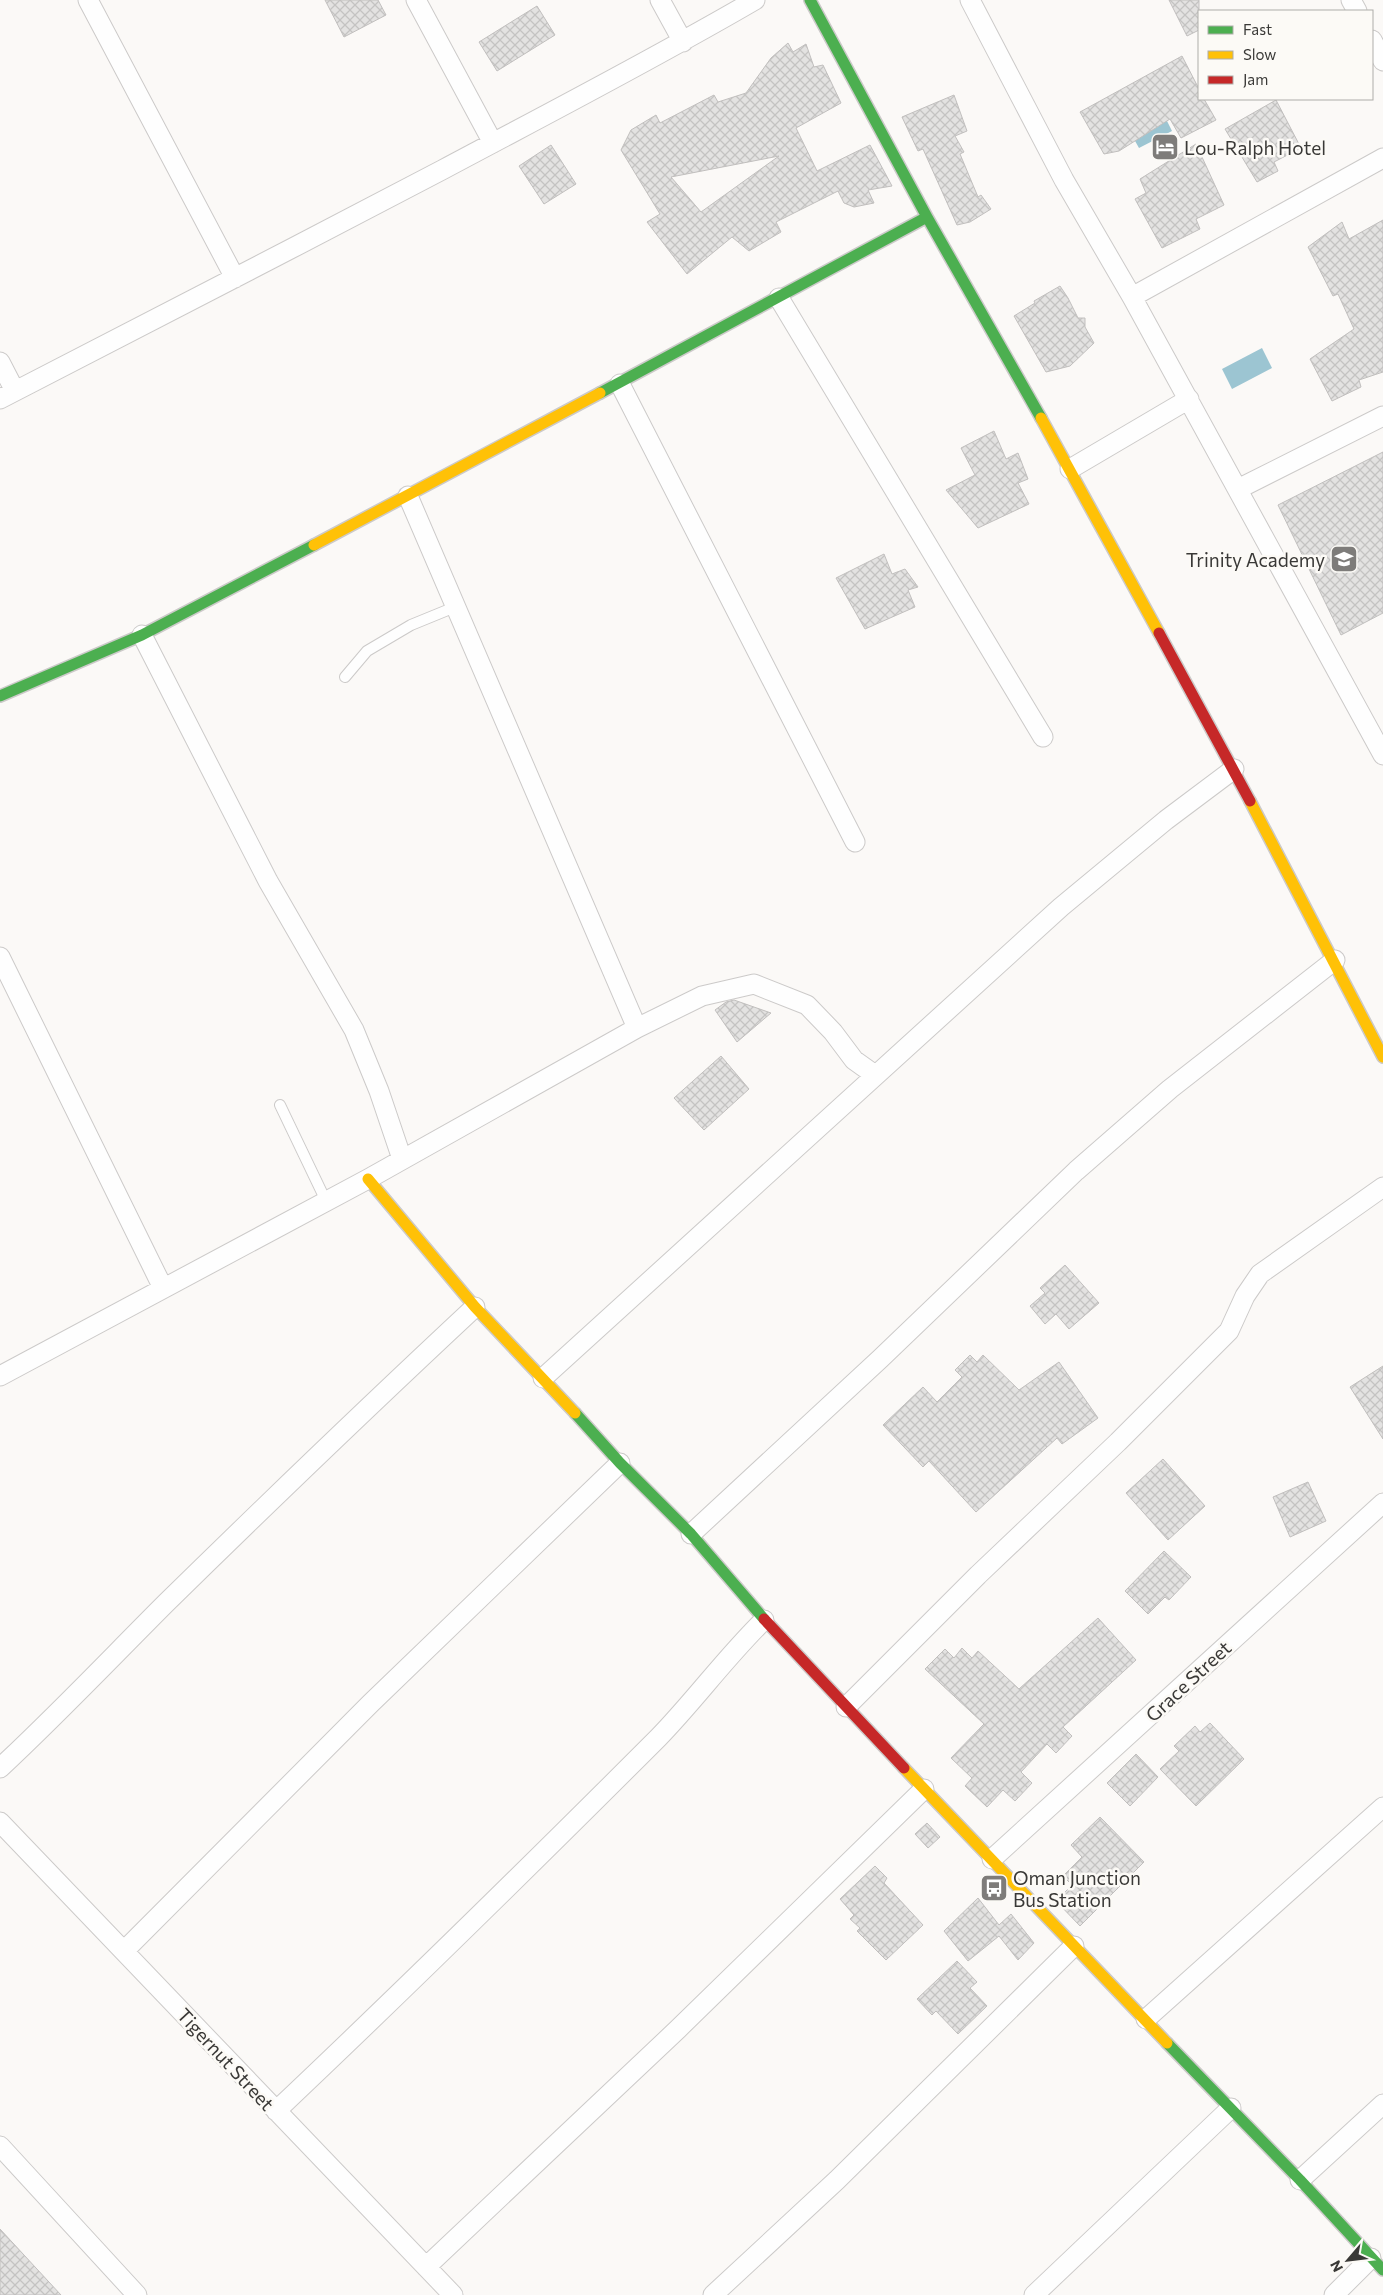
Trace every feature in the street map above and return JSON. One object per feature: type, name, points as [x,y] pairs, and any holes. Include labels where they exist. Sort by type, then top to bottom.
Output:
[{"type":"street","points":[[88,0],[235,278]]},
{"type":"street","points":[[416,0],[493,143]]},
{"type":"street","points":[[660,0],[683,42]]},
{"type":"street","points":[[0,362],[8,395],[493,143],[683,42],[755,0]]},
{"type":"street","points":[[810,0],[927,217],[1070,469],[1234,769],[1383,1057]]},
{"type":"street","points":[[970,0],[1064,180],[1189,399],[1383,755]]},
{"type":"street","points":[[1373,42],[1383,61]]},
{"type":"street","points":[[1132,297],[1383,158]]},
{"type":"street","points":[[0,696],[142,634],[620,384],[927,217]]},
{"type":"street","points":[[779,298],[1043,737]]},
{"type":"street","points":[[620,384],[854,842]]},
{"type":"street","points":[[1070,469],[1189,399]]},
{"type":"street","points":[[1238,489],[1383,416]]},
{"type":"street","points":[[408,496],[637,1028]]},
{"type":"street","points":[[142,634],[268,881],[354,1030],[379,1091],[402,1159]]},
{"type":"street","points":[[543,1378],[1061,906],[1166,820],[1234,769]]},
{"type":"street","points":[[0,957],[163,1288]]},
{"type":"street","points":[[691,1534],[880,1359],[1076,1171],[1170,1089],[1334,960]]},
{"type":"street","points":[[0,1376],[368,1179],[637,1028],[702,996],[754,984],[807,1005],[833,1032],[854,1060],[875,1075]]},
{"type":"street","points":[[368,1179],[475,1307],[620,1463],[691,1534],[764,1620],[1300,2180],[1377,2264],[1334,2295]]},
{"type":"street","points":[[846,1707],[978,1575],[1125,1435],[1229,1330],[1245,1296],[1260,1274],[1383,1187]]},
{"type":"street","points":[[0,1768],[69,1703],[165,1605],[321,1452],[475,1307]]},
{"type":"street","points":[[124,1951],[371,1703],[620,1463]]},
{"type":"street","name":"Grace Street","points":[[992,1859],[1383,1503]]},
{"type":"street","points":[[276,2111],[410,1983],[660,1736],[736,1648],[764,1620]]},
{"type":"street","points":[[426,2267],[678,2029],[924,1788]]},
{"type":"street","points":[[1146,2019],[1383,1807]]},
{"type":"street","name":"Tigernut Street","points":[[0,1822],[453,2295]]},
{"type":"street","points":[[714,2295],[837,2180],[1074,1946]]},
{"type":"street","points":[[1300,2180],[1383,2104]]},
{"type":"street","points":[[1034,2295],[1231,2108]]},
{"type":"street","points":[[0,2146],[137,2295]]},
{"type":"lane","points":[[345,677],[367,651],[410,625],[455,607]]},
{"type":"lane","points":[[280,1105],[326,1201]]},
{"type":"water","points":[[1162,111],[1172,131],[1139,148],[1130,132]]},
{"type":"water","points":[[1262,348],[1272,368],[1232,389],[1222,369]]},
{"type":"building","points":[[325,0],[378,0],[386,15],[344,37]]},
{"type":"building","points":[[1169,0],[1199,0],[1198,30],[1187,36]]},
{"type":"building","points":[[537,6],[555,35],[497,71],[479,42]]},
{"type":"building","points":[[788,43],[793,52],[806,44],[814,67],[823,65],[841,103],[796,128],[817,171],[870,145],[892,186],[868,190],[874,203],[854,207],[844,203],[838,191],[776,222],[781,232],[749,251],[732,237],[687,274],[647,222],[660,214],[621,150],[631,130],[656,115],[660,123],[714,95],[718,102],[746,93],[771,58]],"holes":[[[779,156],[701,212],[671,177]]]},
{"type":"building","points":[[1182,56],[1198,87],[1198,100],[1205,100],[1216,120],[1181,138],[1170,119],[1119,151],[1104,154],[1080,112]]},
{"type":"building","points":[[954,95],[967,131],[955,136],[964,152],[960,154],[978,197],[981,195],[991,209],[970,222],[957,225],[923,149],[918,151],[902,117]]},
{"type":"building","points":[[1276,100],[1301,148],[1274,162],[1278,171],[1257,182],[1225,129]]},
{"type":"building","points":[[1196,144],[1224,205],[1196,219],[1200,229],[1162,248],[1135,199],[1146,193],[1140,179]]},
{"type":"building","points":[[551,145],[576,184],[544,204],[519,166]]},
{"type":"building","points":[[1383,220],[1383,372],[1359,380],[1361,387],[1332,401],[1310,359],[1354,329],[1338,294],[1333,296],[1308,247],[1342,222],[1349,239]]},
{"type":"building","points":[[1060,286],[1078,318],[1085,318],[1085,327],[1094,343],[1070,366],[1046,372],[1014,316],[1035,303],[1034,301]]},
{"type":"building","points":[[994,431],[1006,459],[1018,453],[1028,479],[1018,483],[1029,504],[978,528],[946,490],[975,475],[961,448]]},
{"type":"building","name":"Trinity Academy","points":[[1383,452],[1383,613],[1341,635],[1278,505]]},
{"type":"building","points":[[884,554],[892,574],[905,569],[918,587],[908,590],[915,607],[865,629],[836,578]]},
{"type":"building","points":[[734,1000],[771,1013],[737,1042],[715,1010],[726,1002]]},
{"type":"building","points":[[721,1056],[749,1089],[704,1130],[674,1098]]},
{"type":"building","points":[[1065,1265],[1099,1303],[1069,1329],[1056,1314],[1045,1324],[1030,1306],[1045,1293],[1040,1288]]},
{"type":"building","points":[[970,1355],[977,1362],[983,1355],[1019,1390],[1059,1362],[1098,1418],[1062,1444],[1057,1438],[976,1512],[929,1461],[923,1467],[883,1425],[923,1387],[937,1402],[962,1377],[955,1370]]},
{"type":"building","points":[[1383,1366],[1383,1439],[1350,1387]]},
{"type":"building","points":[[1163,1459],[1205,1506],[1168,1540],[1126,1493]]},
{"type":"building","points":[[1308,1482],[1326,1521],[1290,1537],[1273,1497]]},
{"type":"building","points":[[1164,1551],[1191,1577],[1169,1600],[1165,1597],[1148,1614],[1125,1591]]},
{"type":"building","points":[[1098,1618],[1136,1660],[1063,1727],[1072,1736],[1056,1753],[1047,1744],[1021,1772],[1032,1783],[1015,1801],[1003,1790],[987,1807],[965,1786],[972,1778],[951,1758],[984,1724],[925,1669],[945,1649],[954,1658],[962,1648],[972,1658],[978,1651],[1019,1689]]},
{"type":"building","points":[[1210,1723],[1244,1759],[1196,1806],[1160,1769],[1179,1751],[1174,1746],[1195,1726],[1200,1732]]},
{"type":"building","points":[[1136,1754],[1158,1777],[1130,1806],[1107,1783]]},
{"type":"building","points":[[1100,1817],[1144,1862],[1080,1926],[1056,1901],[1072,1885],[1063,1876],[1082,1857],[1071,1845]]},
{"type":"building","points":[[927,1823],[940,1837],[928,1848],[915,1834]]},
{"type":"building","points":[[875,1866],[887,1878],[884,1883],[923,1925],[886,1960],[857,1931],[860,1928],[850,1919],[854,1915],[840,1899]]},
{"type":"building","points":[[978,1898],[999,1925],[1011,1914],[1034,1943],[1018,1960],[999,1936],[968,1961],[944,1931]]},
{"type":"building","points":[[957,1961],[977,1982],[970,1988],[987,2006],[958,2034],[936,2011],[932,2015],[917,1999]]},
{"type":"building","points":[[0,2229],[36,2268],[61,2295],[0,2295]]},
{"type":"traffic: fast","points":[[810,0],[927,217],[1041,418]]},
{"type":"traffic: fast","points":[[600,393],[927,217]]},
{"type":"traffic: fast","points":[[0,696],[142,635],[314,545]]},
{"type":"traffic: fast","points":[[575,1413],[620,1463],[691,1534],[764,1619]]},
{"type":"traffic: fast","points":[[1167,2043],[1300,2180],[1383,2270]]},
{"type":"traffic: slow","points":[[314,545],[600,393]]},
{"type":"traffic: slow","points":[[1041,418],[1159,633]]},
{"type":"traffic: slow","points":[[1250,801],[1383,1057]]},
{"type":"traffic: slow","points":[[368,1179],[475,1307],[575,1413]]},
{"type":"traffic: slow","points":[[904,1768],[1167,2043]]},
{"type":"traffic: jam","points":[[1159,633],[1250,801]]},
{"type":"traffic: jam","points":[[764,1619],[904,1768]]},
{"type":"place","name":"Lou-Ralph Hotel","points":[[1165,147]]},
{"type":"place","name":"Trinity Academy","points":[[1344,559]]},
{"type":"place","name":"Oman Junction Bus Station","points":[[994,1888]]}]
